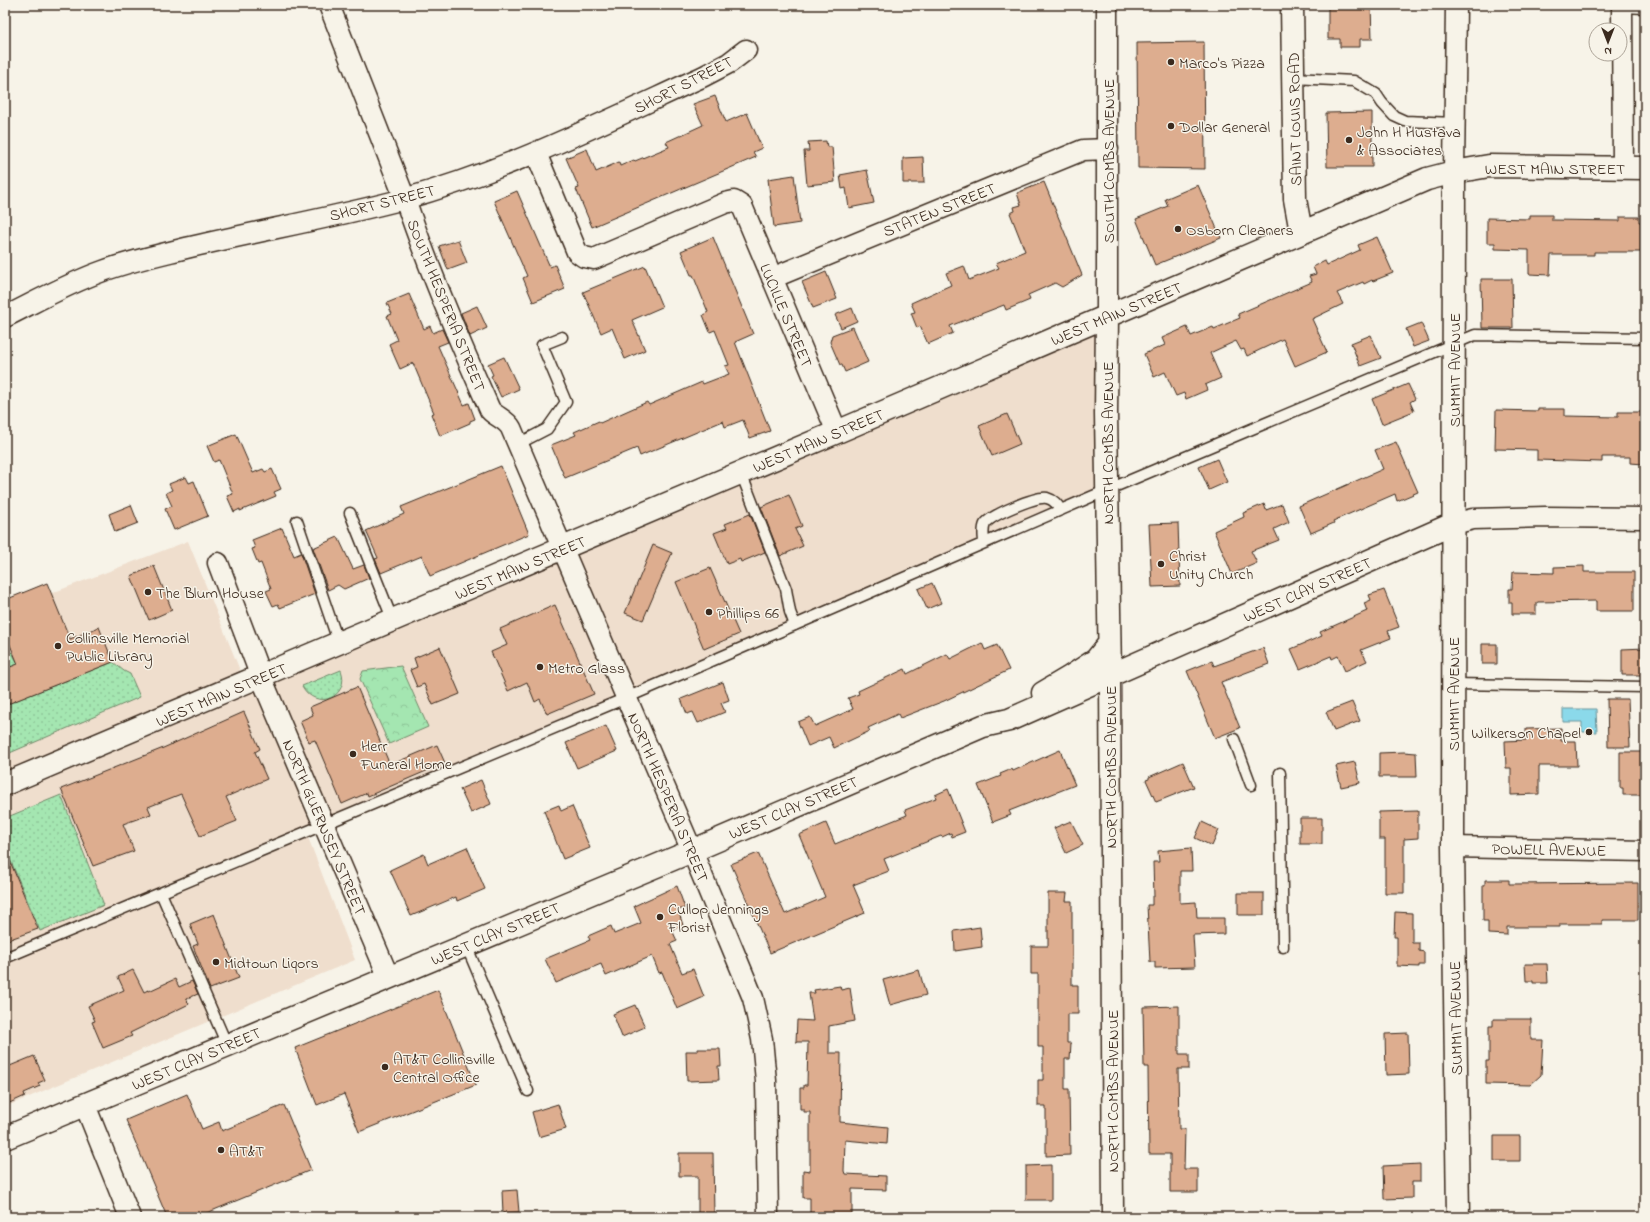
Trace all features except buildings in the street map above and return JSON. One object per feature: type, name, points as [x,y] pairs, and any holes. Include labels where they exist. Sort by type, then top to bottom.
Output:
[{"type":"main road","name":"SAINT LOUIS ROAD","points":[[1292,5],[1295,199],[1301,232]]},
{"type":"main road","name":"WEST MAIN STREET","points":[[5,784],[563,549],[1427,179],[1454,172],[1489,166],[1645,168]]},
{"type":"main road","name":"SUMMIT AVENUE","points":[[1454,172],[1453,846],[1458,1217]]},
{"type":"main road","name":"NORTH COMBS AVENUE","points":[[1107,317],[1107,490],[1110,676]]},
{"type":"main road","name":"WEST CLAY STREET","points":[[5,1138],[692,851],[983,726],[1010,720],[1453,524]]},
{"type":"main road","name":"WEST CLAY STREET","points":[[983,726],[995,717],[1070,677],[1096,660],[1109,644]]},
{"type":"street","name":"SOUTH HESPERIA STREET","points":[[329,5],[415,229],[490,410],[507,421],[563,549]]},
{"type":"street","name":"SOUTH COMBS AVENUE","points":[[1107,317],[1108,5]]},
{"type":"street","points":[[1454,172],[1456,5]]},
{"type":"street","points":[[1622,6],[1623,167]]},
{"type":"street","name":"SHORT STREET","points":[[5,317],[76,282],[102,271],[138,260],[230,237],[404,199],[457,183],[536,153],[704,76],[729,63],[746,50]]},
{"type":"street","name":"STATEN STREET","points":[[772,278],[1084,150],[1108,149]]},
{"type":"street","name":"LUCILLE STREET","points":[[536,153],[577,252],[584,257],[594,259],[725,203],[734,201],[742,206],[837,432]]},
{"type":"street","name":"WEST CLAY STREET","points":[[1453,524],[1473,519],[1545,517],[1645,518]]},
{"type":"street","name":"NORTH HESPERIA STREET","points":[[563,549],[753,998],[762,1039],[766,1081],[768,1217]]},
{"type":"street","name":"NORTH GUERNSEY STREET","points":[[218,564],[261,677],[389,978]]},
{"type":"street","name":"NORTH COMBS AVENUE","points":[[1110,676],[1113,1217]]},
{"type":"street","name":"POWELL AVENUE","points":[[1453,846],[1645,851]]},
{"type":"street","points":[[85,1105],[130,1217]]},
{"type":"lane","points":[[1622,6],[1645,8]]},
{"type":"lane","points":[[1293,78],[1354,81],[1376,94],[1394,116],[1405,120],[1455,123]]},
{"type":"lane","points":[[5,958],[626,698],[1107,490],[1475,335],[1645,338]]},
{"type":"lane","points":[[518,444],[547,430],[566,402],[542,345],[562,337]]},
{"type":"lane","points":[[741,473],[786,589],[790,612],[795,625]]},
{"type":"lane","points":[[984,543],[983,533],[986,524],[992,517],[1035,499],[1046,498],[1055,502],[1061,510]]},
{"type":"lane","points":[[350,513],[393,621]]},
{"type":"lane","points":[[297,521],[339,644]]},
{"type":"lane","points":[[1453,684],[1645,687]]},
{"type":"lane","points":[[1234,739],[1251,785]]},
{"type":"lane","points":[[1280,773],[1283,947]]},
{"type":"lane","points":[[161,893],[227,1045]]},
{"type":"lane","points":[[466,945],[528,1091]]},
{"type":"shaded area","points":[[1107,317],[1107,490],[306,832],[355,960],[5,1107],[5,611],[188,541],[245,683]]},
{"type":"green space","points":[[5,646],[13,654],[18,664],[5,669]]},
{"type":"green space","points":[[113,662],[130,674],[140,697],[5,755],[5,705]]},
{"type":"green space","points":[[401,666],[428,727],[389,744],[360,679],[363,671]]},
{"type":"green space","points":[[341,670],[343,680],[341,688],[337,694],[330,698],[315,698],[308,694],[302,686]]},
{"type":"green space","points":[[61,795],[104,905],[40,931],[5,847],[5,818]]},
{"type":"water","points":[[1563,709],[1596,709],[1597,732],[1582,732],[1582,722],[1563,722]]},
{"type":"place","name":"Marco's Pizza","points":[[1171,62]]},
{"type":"place","name":"Dollar General","points":[[1171,126]]},
{"type":"place","name":"John H Hustava & Associates","points":[[1349,140]]},
{"type":"place","name":"Osborn Cleaners","points":[[1178,229]]},
{"type":"place","name":"Christ Unity Church","points":[[1161,564]]},
{"type":"place","name":"The Blum House","points":[[148,592]]},
{"type":"place","name":"Phillips 66","points":[[709,612]]},
{"type":"place","name":"Collinsville Memorial Public Library","points":[[58,646]]},
{"type":"place","name":"Metro Glass","points":[[540,667]]},
{"type":"place","name":"Wilkerson Chapel","points":[[1589,732]]},
{"type":"place","name":"Herr Funeral Home","points":[[353,754]]},
{"type":"place","name":"Cullop Jennings Florist","points":[[660,917]]},
{"type":"place","name":"Midtown Liqors","points":[[216,962]]},
{"type":"place","name":"AT&T Collinsville Central Office","points":[[385,1067]]},
{"type":"place","name":"AT&T","points":[[221,1150]]}]
